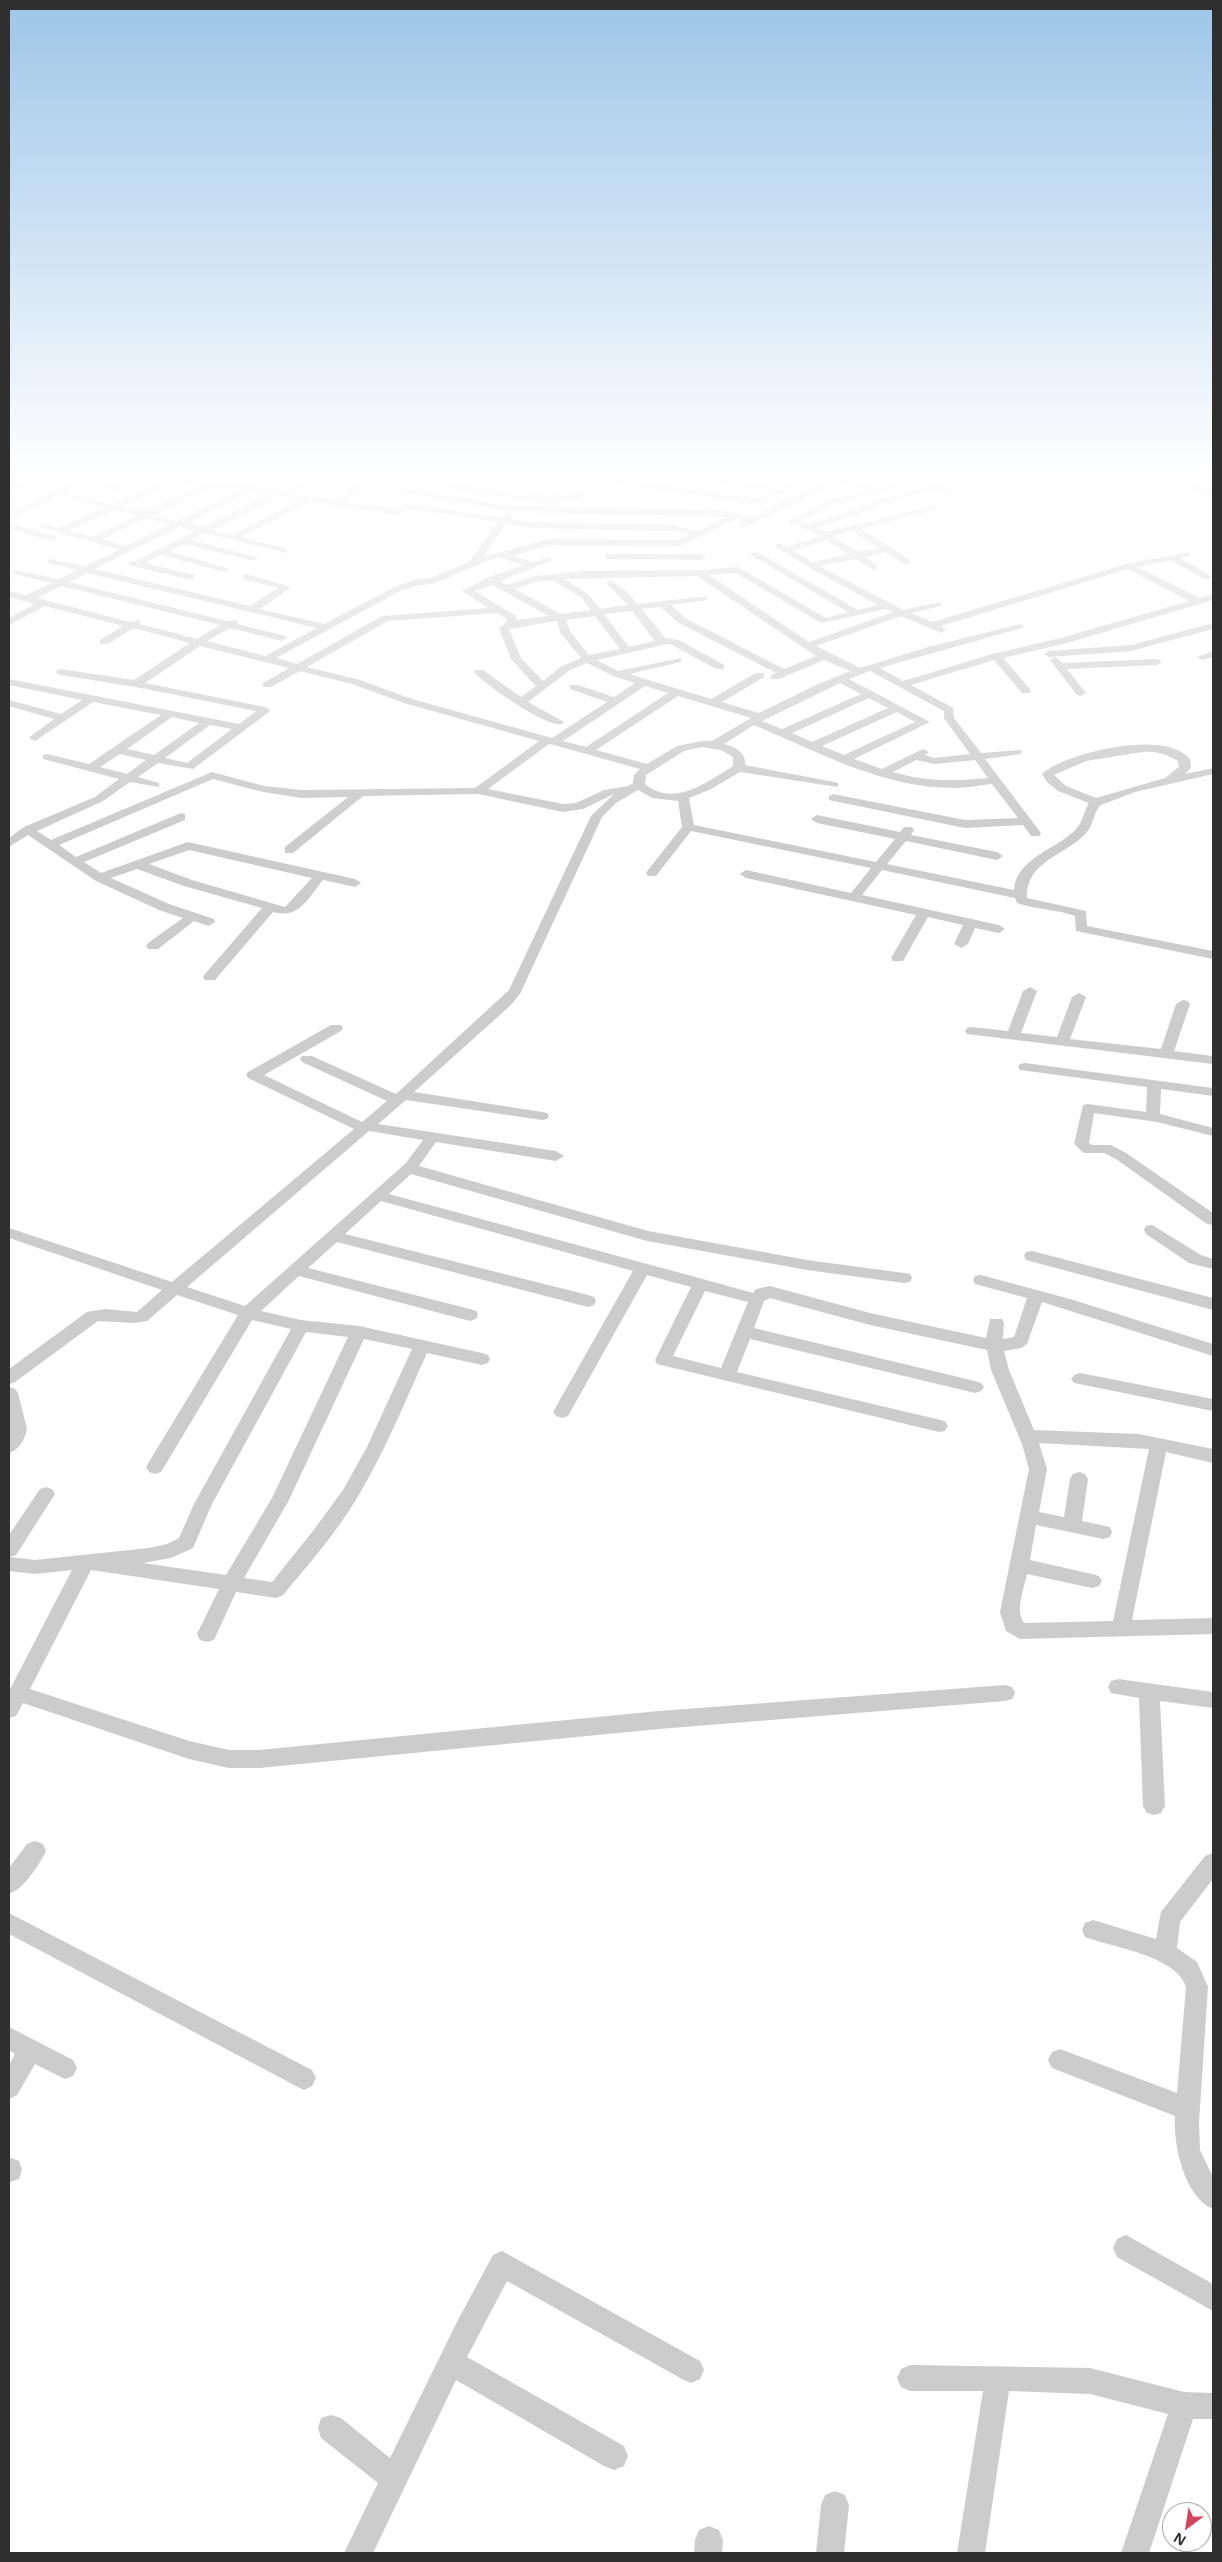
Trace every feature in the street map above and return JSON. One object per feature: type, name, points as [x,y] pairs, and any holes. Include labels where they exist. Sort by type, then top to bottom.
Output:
[{"type":"street","points":[[10,594],[200,641],[369,686],[408,701],[649,768]]},
{"type":"street","points":[[27,599],[38,594]]},
{"type":"street","points":[[106,594],[282,638]]},
{"type":"street","points":[[185,594],[324,627]]},
{"type":"street","points":[[136,684],[200,641],[254,610],[277,594]]},
{"type":"street","points":[[267,659],[386,594]]},
{"type":"street","points":[[469,594],[512,618],[511,624]]},
{"type":"street","points":[[515,594],[561,618],[565,632],[587,659],[617,674],[757,719],[783,733],[844,759],[910,781],[955,785],[996,780]]},
{"type":"street","points":[[581,594],[600,613],[626,650]]},
{"type":"street","points":[[624,594],[662,642]]},
{"type":"street","points":[[731,594],[824,656],[858,671]]},
{"type":"street","points":[[780,594],[825,621],[887,606]]},
{"type":"street","points":[[823,594],[858,614]]},
{"type":"street","points":[[864,594],[960,641]]},
{"type":"street","points":[[931,626],[1038,594]]},
{"type":"street","points":[[1183,594],[1197,601]]},
{"type":"street","points":[[1046,649],[1213,597]]},
{"type":"street","points":[[543,687],[516,659],[504,628],[511,624],[704,598]]},
{"type":"street","points":[[9,622],[43,603]]},
{"type":"street","points":[[663,603],[680,620],[784,673]]},
{"type":"street","points":[[810,645],[901,613],[937,604]]},
{"type":"street","points":[[104,642],[159,607]]},
{"type":"street","points":[[267,685],[386,618],[499,610]]},
{"type":"street","points":[[904,684],[996,656],[1046,649],[1131,648],[1213,626]]},
{"type":"street","points":[[714,745],[757,719],[858,671],[904,656],[1020,627]]},
{"type":"street","points":[[236,651],[265,633]]},
{"type":"street","points":[[521,702],[566,668],[587,659],[662,642],[675,642],[720,667]]},
{"type":"street","points":[[1046,649],[1081,693]]},
{"type":"street","points":[[1202,657],[1213,654]]},
{"type":"street","points":[[772,678],[824,656]]},
{"type":"street","points":[[996,656],[1026,692]]},
{"type":"street","points":[[617,674],[677,660]]},
{"type":"street","points":[[1059,666],[1156,662]]},
{"type":"street","points":[[872,668],[949,710],[949,718],[1035,833]]},
{"type":"street","points":[[60,672],[136,684],[265,710],[189,767],[119,750]]},
{"type":"street","points":[[479,672],[521,702],[558,722]]},
{"type":"street","points":[[712,703],[760,675]]},
{"type":"street","points":[[840,679],[924,724],[844,759]]},
{"type":"street","points":[[9,682],[242,728]]},
{"type":"street","points":[[478,791],[550,741],[644,682]]},
{"type":"street","points":[[574,687],[614,701]]},
{"type":"street","points":[[586,751],[676,692]]},
{"type":"street","points":[[783,733],[869,694]]},
{"type":"street","points":[[35,738],[91,698]]},
{"type":"street","points":[[9,703],[63,718]]},
{"type":"street","points":[[814,745],[897,708]]},
{"type":"street","points":[[90,768],[171,714]]},
{"type":"street","points":[[9,843],[28,830],[99,799],[209,721]]},
{"type":"street","points":[[9,1378],[92,1316],[105,1313],[129,1319],[141,1317],[400,1098],[506,1002],[515,991],[597,816],[634,786],[642,772],[681,748],[696,744],[714,745],[734,751],[739,756],[738,768]]},
{"type":"street","points":[[1097,802],[1058,786],[1051,780],[1048,774],[1055,767],[1070,761],[1151,748],[1166,750],[1184,759],[1185,768],[1170,780]]},
{"type":"street","points":[[883,773],[919,754],[934,761],[1017,752]]},
{"type":"street","points":[[47,757],[156,785]]},
{"type":"street","points":[[52,844],[212,775],[283,792],[478,791],[563,808],[579,806],[608,792],[634,786],[652,794],[683,797],[699,793],[738,768],[766,771],[834,785]]},
{"type":"street","points":[[1213,771],[1170,780],[1104,798],[1097,802],[1088,814],[1083,829],[1028,869],[1023,876],[1020,895],[1021,900],[1030,904],[1081,914],[1081,928],[1213,955]]},
{"type":"street","points":[[289,850],[360,793]]},
{"type":"street","points":[[652,873],[688,827],[683,797]]},
{"type":"street","points":[[833,798],[965,824],[1027,821]]},
{"type":"street","points":[[854,897],[920,815]]},
{"type":"street","points":[[76,861],[181,817]]},
{"type":"street","points":[[817,819],[997,856]]},
{"type":"street","points":[[688,827],[1020,895]]},
{"type":"street","points":[[28,830],[52,844],[100,878],[209,922]]},
{"type":"street","points":[[100,878],[188,846],[355,883]]},
{"type":"street","points":[[139,865],[269,908],[285,911],[291,910],[320,876]]},
{"type":"street","points":[[746,874],[999,929]]},
{"type":"street","points":[[210,977],[269,908]]},
{"type":"street","points":[[898,958],[924,913]]},
{"type":"street","points":[[153,946],[193,916]]},
{"type":"street","points":[[961,944],[970,922]]},
{"type":"street","points":[[1013,1036],[1030,991]]},
{"type":"street","points":[[1062,1042],[1079,997]]},
{"type":"street","points":[[1166,1054],[1183,1004]]},
{"type":"street","points":[[336,1028],[254,1075],[364,1127],[556,1156]]},
{"type":"street","points":[[972,1031],[1213,1060]]},
{"type":"street","points":[[307,1059],[400,1098],[542,1116]]},
{"type":"street","points":[[1025,1067],[1213,1092]]},
{"type":"street","points":[[1153,1117],[1154,1084]]},
{"type":"street","points":[[1213,1132],[1153,1117],[1088,1108],[1081,1144],[1089,1150],[1106,1148],[1121,1156],[1213,1220]]},
{"type":"street","points":[[155,1467],[231,1338],[248,1313],[379,1196],[408,1168],[433,1136]]},
{"type":"street","points":[[408,1168],[647,1236],[806,1265],[904,1278]]},
{"type":"street","points":[[379,1196],[497,1226],[642,1270],[757,1299]]},
{"type":"street","points":[[1152,1230],[1196,1259],[1213,1264]]},
{"type":"street","points":[[9,1233],[248,1313],[301,1326],[359,1332],[482,1359]]},
{"type":"street","points":[[334,1236],[588,1301]]},
{"type":"street","points":[[1032,1256],[1213,1304]]},
{"type":"street","points":[[297,1270],[470,1315]]},
{"type":"street","points":[[562,1412],[642,1270]]},
{"type":"street","points":[[981,1280],[1036,1295],[1213,1350]]},
{"type":"street","points":[[700,1285],[663,1360],[939,1426]]},
{"type":"street","points":[[727,1375],[757,1299],[762,1293],[770,1292],[870,1319],[994,1346],[1014,1344],[1021,1340],[1036,1295]]},
{"type":"street","points":[[996,1323],[994,1346],[1000,1370],[1027,1436],[1038,1469],[1010,1612],[1013,1625],[1020,1631],[1213,1626]]},
{"type":"street","points":[[9,1564],[35,1567],[157,1554],[171,1551],[186,1543],[203,1504],[301,1326]]},
{"type":"street","points":[[207,1634],[231,1583],[280,1500],[359,1332]]},
{"type":"street","points":[[745,1332],[975,1387]]},
{"type":"street","points":[[86,1562],[276,1590],[310,1549],[358,1482],[422,1346]]},
{"type":"street","points":[[1080,1379],[1213,1405]]},
{"type":"street","points":[[9,1393],[18,1429],[17,1435],[9,1446]]},
{"type":"street","points":[[1027,1436],[1139,1440],[1213,1456]]},
{"type":"street","points":[[1122,1627],[1159,1444]]},
{"type":"street","points":[[1072,1526],[1079,1479]]},
{"type":"street","points":[[9,1550],[46,1494]]},
{"type":"street","points":[[1029,1517],[1103,1532]]},
{"type":"street","points":[[86,1562],[13,1701],[228,1759],[259,1759],[659,1720],[1005,1693]]},
{"type":"street","points":[[1020,1565],[1092,1581]]},
{"type":"street","points":[[1118,1688],[1213,1700]]},
{"type":"street","points":[[1149,1692],[1154,1806]]},
{"type":"street","points":[[9,1884],[35,1851]]},
{"type":"street","points":[[1165,1954],[1169,1919],[1213,1863]]},
{"type":"street","points":[[9,1923],[304,2078]]},
{"type":"street","points":[[1093,1930],[1165,1954],[1186,1966],[1194,1975],[1197,1987],[1188,2110],[1188,2150],[1201,2181],[1213,2197]]},
{"type":"street","points":[[9,2038],[65,2068]]},
{"type":"street","points":[[9,2087],[31,2049]]},
{"type":"street","points":[[1060,2060],[1188,2110]]},
{"type":"street","points":[[1126,2248],[1213,2298]]},
{"type":"street","points":[[358,2553],[451,2362],[502,2264],[691,2370]]},
{"type":"street","points":[[451,2362],[614,2456]]},
{"type":"street","points":[[910,2378],[1090,2381],[1184,2404],[1213,2406]]},
{"type":"street","points":[[971,2553],[998,2378]]},
{"type":"street","points":[[1135,2553],[1184,2404]]},
{"type":"street","points":[[331,2428],[394,2478]]},
{"type":"street","points":[[830,2553],[835,2505]]}]
